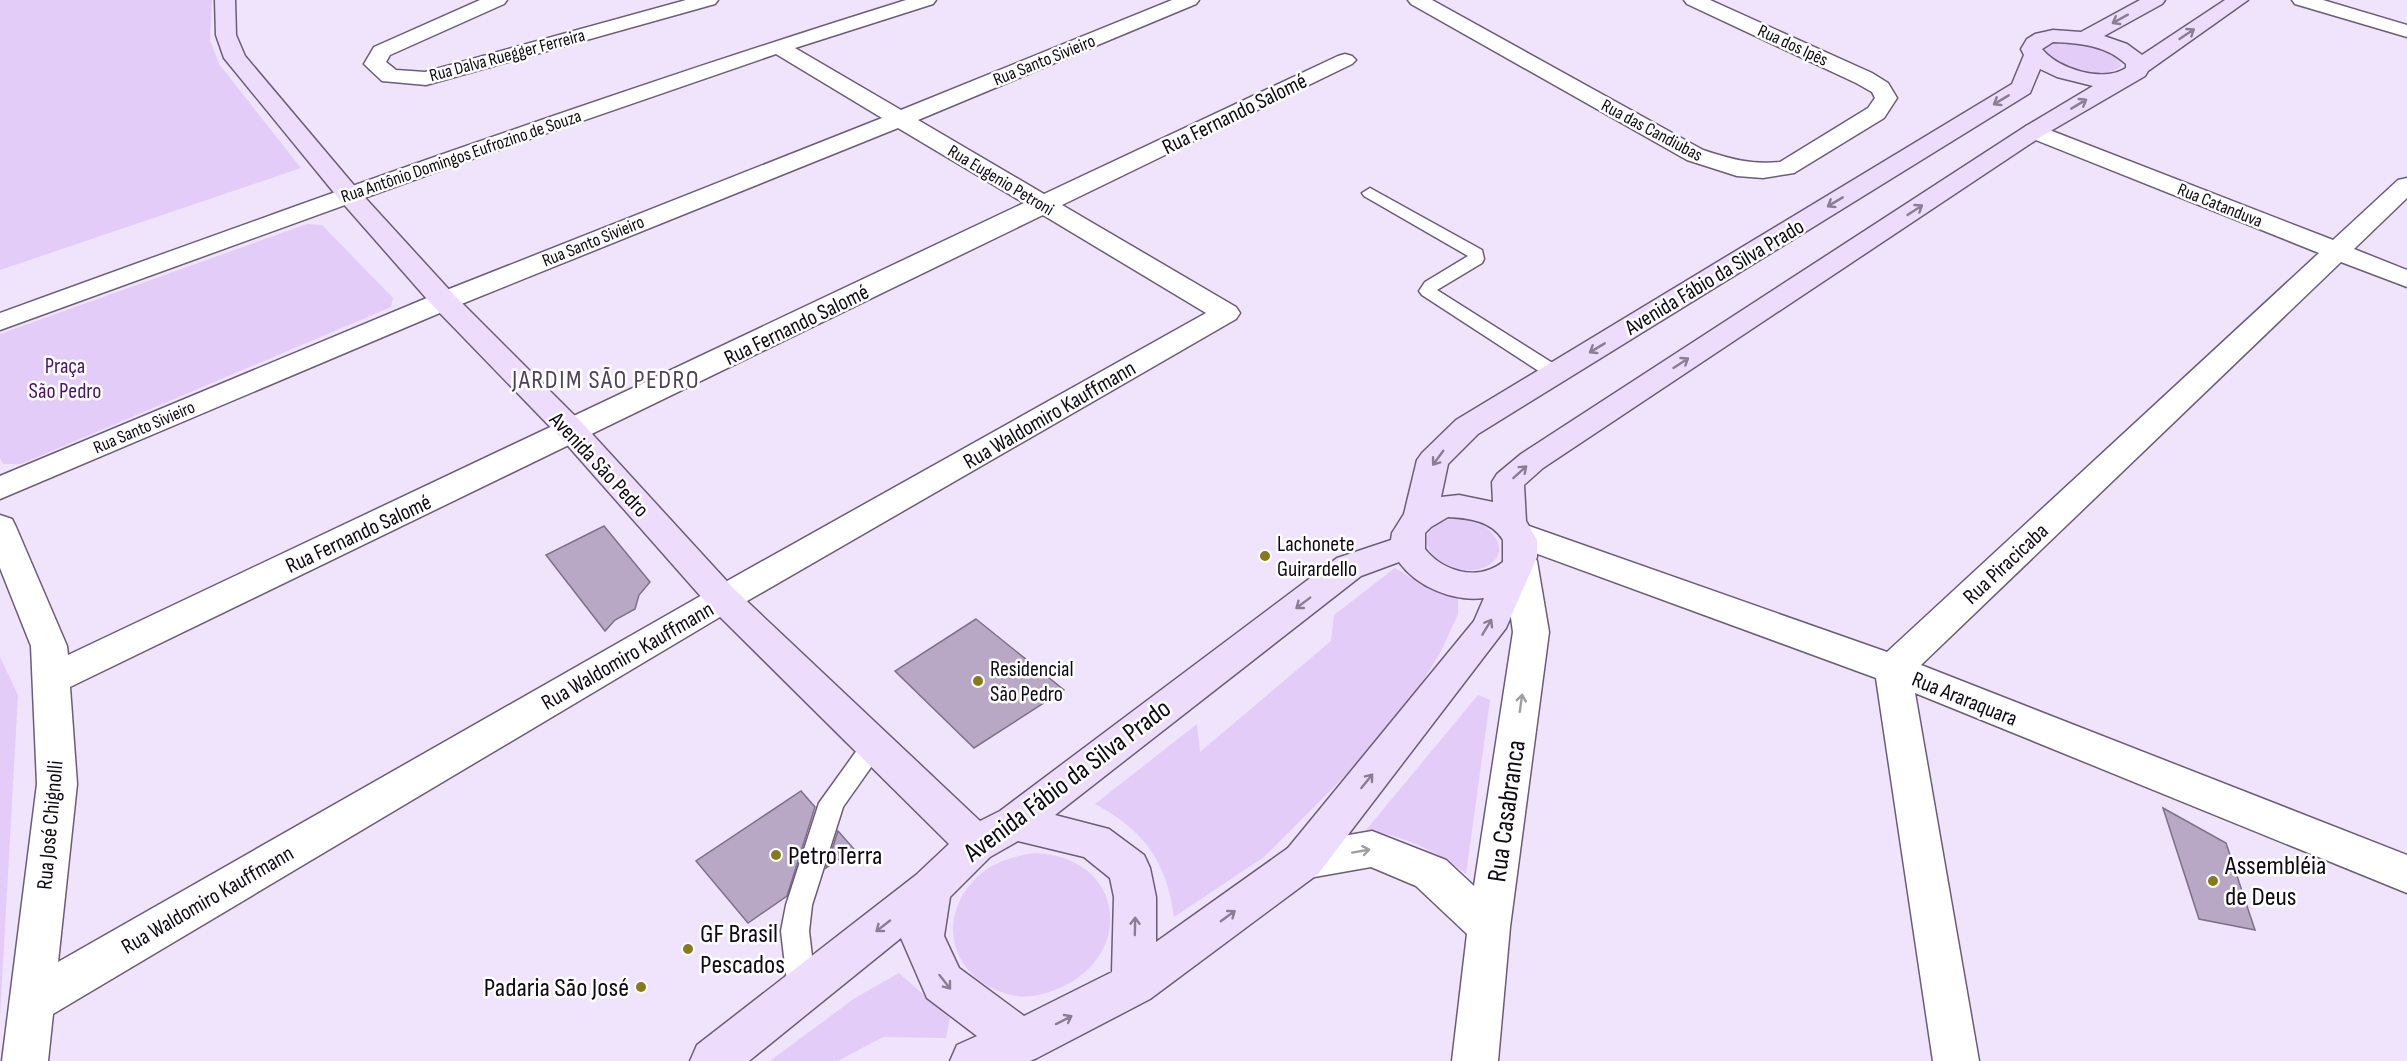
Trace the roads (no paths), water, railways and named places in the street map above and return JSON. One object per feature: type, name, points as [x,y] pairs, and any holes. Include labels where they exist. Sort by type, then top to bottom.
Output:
[{"type":"main road","name":"Avenida São Pedro","points":[[225,0],[226,35],[235,58],[349,195],[444,301],[572,431],[723,599],[975,844]]},
{"type":"main road","points":[[2085,38],[2155,0]]},
{"type":"main road","points":[[973,1061],[1021,1042],[1134,984],[1303,861],[1488,628],[1515,548],[1509,482],[1532,461],[2034,131],[2129,73],[2238,0]]},
{"type":"main road","name":"Avenida Fábio da Silva Prado","points":[[713,1061],[931,888],[975,844],[1014,823],[1349,567],[1414,531],[1433,460],[1467,427],[2022,88],[2034,56],[2031,49],[2034,43],[2041,39],[2069,36],[2085,38]]},
{"type":"main road","points":[[2085,38],[2126,52],[2129,73]]},
{"type":"main road","points":[[2034,56],[2049,66],[2070,75],[2099,80],[2129,73]]},
{"type":"main road","points":[[1466,506],[1497,516],[1515,548],[1500,580],[1482,585],[1462,585],[1443,580],[1427,571],[1414,559],[1414,531],[1433,509],[1466,506]]},
{"type":"main road","points":[[1014,823],[1095,842],[1129,868],[1135,897],[1134,984]]},
{"type":"main road","points":[[931,888],[922,936],[943,983],[1021,1042]]},
{"type":"street","name":"Rua Dalva Ruegger Ferreira","points":[[497,0],[381,51],[375,64],[390,76],[426,79],[708,0]]},
{"type":"street","name":"Rua Antônio Domingos Eufrozino de Souza","points":[[0,322],[349,195],[777,46],[926,0]]},
{"type":"street","name":"Rua Santo Sivieiro","points":[[0,488],[444,301],[898,120],[1189,0]]},
{"type":"street","name":"Rua das Candiubas","points":[[1418,0],[1695,155],[1737,169],[1763,171],[1786,168],[1876,113],[1886,98]]},
{"type":"street","name":"Rua dos Ipês","points":[[1694,0],[1864,78],[1880,88],[1886,98]]},
{"type":"street","points":[[2302,0],[2407,31]]},
{"type":"street","name":"Rua Eugenio Petroni","points":[[777,46],[1226,313]]},
{"type":"street","name":"Rua Fernando Salomé","points":[[52,679],[1345,60]]},
{"type":"street","name":"Rua Catanduva","points":[[2034,131],[2407,279]]},
{"type":"street","name":"Rua Piracicaba","points":[[1893,669],[2407,185]]},
{"type":"street","name":"Rua Waldomiro Kauffmann","points":[[31,1002],[723,599],[1226,313]]},
{"type":"street","name":"Rua José Chignolli","points":[[0,527],[49,646],[57,784],[25,1061]]},
{"type":"street","name":"Rua Araraquara","points":[[1515,548],[1893,669],[2407,874]]},
{"type":"street","name":"Rua Casabranca","points":[[1475,1061],[1489,927],[1531,632],[1515,548]]},
{"type":"street","points":[[1893,669],[1956,1061]]},
{"type":"street","points":[[1303,861],[1372,849],[1431,873],[1489,927]]},
{"type":"lane","points":[[1370,193],[1476,254],[1476,259],[1431,286],[1428,291],[1555,373]]},
{"type":"lane","points":[[802,991],[795,931],[799,905],[832,803],[874,746]]},
{"type":"place","name":"Lachonete Guirardello","points":[[1265,556]]},
{"type":"place","name":"Residencial São Pedro","points":[[978,681]]},
{"type":"place","name":"PetroTerra","points":[[776,855]]},
{"type":"place","name":"Assembléia de Deus","points":[[2213,881]]},
{"type":"place","name":"GF Brasil Pescados","points":[[688,949]]},
{"type":"place","name":"Padaria São José","points":[[641,987]]},
{"type":"district","name":"JARDIM SÃO PEDRO","points":[[606,379]]},
{"type":"park label","name":"Praça São Pedro","points":[[65,378]]}]
